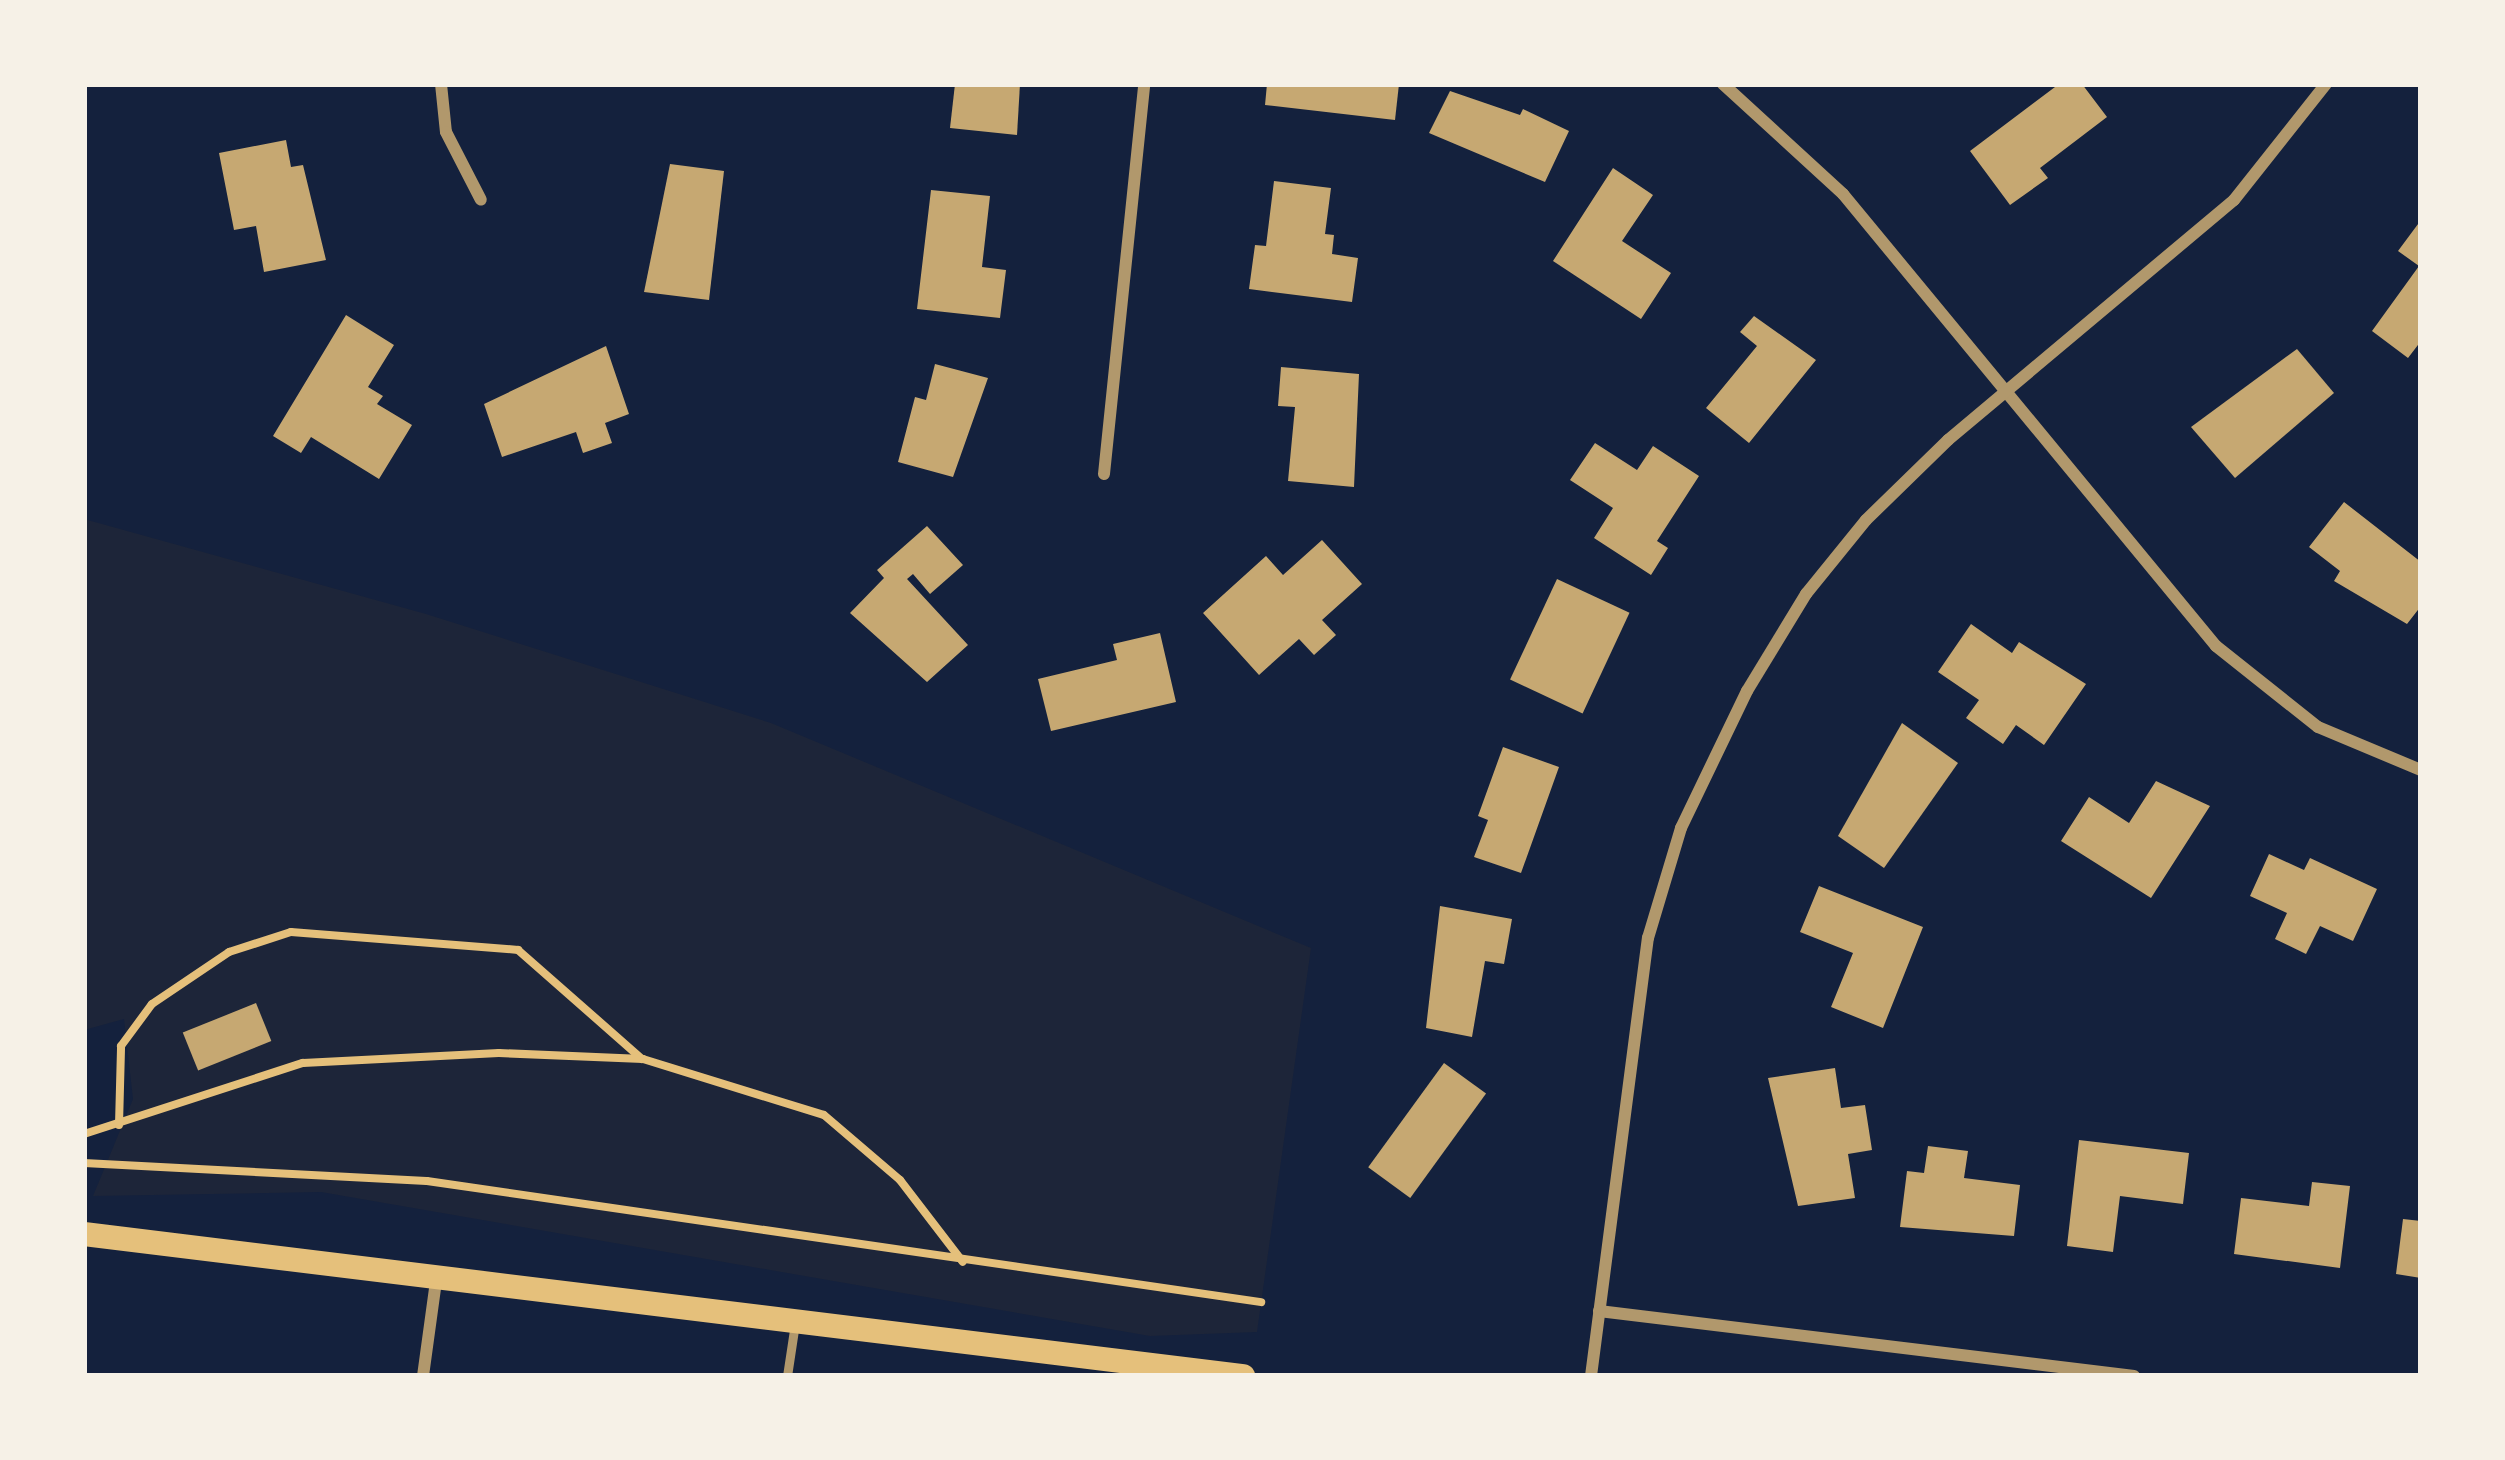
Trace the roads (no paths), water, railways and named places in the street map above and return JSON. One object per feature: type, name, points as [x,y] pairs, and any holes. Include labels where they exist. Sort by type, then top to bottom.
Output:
[{"type":"main road","points":[[84,1234],[437,1273],[795,1323],[1244,1376]]},
{"type":"street","points":[[441,84],[446,132],[481,200]]},
{"type":"street","points":[[1104,474],[1144,84]]},
{"type":"street","points":[[1723,84],[1843,194],[2178,602],[2258,684],[2318,727],[2421,770]]},
{"type":"street","points":[[1591,1376],[1640,975],[1709,758],[1806,594],[1906,479],[2234,200],[2326,84]]},
{"type":"street","points":[[424,1376],[437,1273]]},
{"type":"street","points":[[1599,1311],[2134,1376]]},
{"type":"lane","points":[[787,1376],[795,1323]]}]
